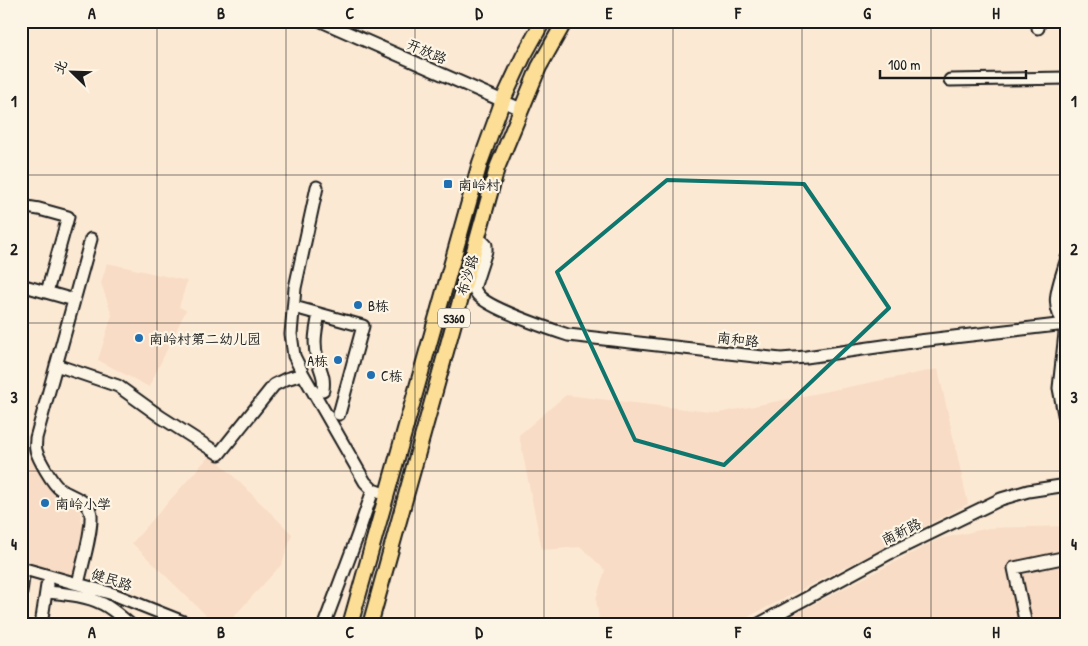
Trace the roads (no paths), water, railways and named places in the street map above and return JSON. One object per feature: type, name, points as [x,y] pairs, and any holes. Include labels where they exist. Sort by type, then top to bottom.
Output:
[{"type":"main road","name":"布沙路","points":[[350,625],[480,164],[503,100],[523,57],[544,21]]},
{"type":"main road","name":"布沙路","points":[[370,625],[476,240],[498,168],[540,67],[565,21]]},
{"type":"street","name":"开放路","points":[[321,21],[521,109]]},
{"type":"street","points":[[950,80],[1067,78]]},
{"type":"street","points":[[317,187],[295,288],[291,334],[294,356],[365,482],[373,490],[387,495]]},
{"type":"street","points":[[21,206],[68,217],[46,292]]},
{"type":"street","points":[[78,584],[90,528],[91,514],[87,506],[79,498],[60,489],[53,483],[36,450],[36,438],[91,239]]},
{"type":"street","name":"南和路","points":[[476,240],[486,245],[486,251],[474,288],[478,295],[487,302],[536,324],[568,334],[780,359],[1066,324]]},
{"type":"street","points":[[1067,258],[1056,300],[1057,311],[1060,318],[1066,324],[1059,388],[1067,430]]},
{"type":"street","points":[[21,285],[74,300]]},
{"type":"street","points":[[294,307],[357,322],[363,326],[361,346],[346,401],[339,414]]},
{"type":"street","points":[[319,314],[315,334],[316,353],[324,380],[323,390]]},
{"type":"street","points":[[316,353],[328,357]]},
{"type":"street","points":[[56,365],[118,386],[161,417],[219,454],[274,385],[286,378],[303,374]]},
{"type":"street","name":"南新路","points":[[757,625],[890,553],[1001,499],[1028,491],[1067,485]]},
{"type":"street","points":[[324,625],[373,490]]},
{"type":"street","points":[[1026,625],[1014,568],[1067,557]]},
{"type":"street","points":[[21,592],[22,572]]},
{"type":"street","name":"健民路","points":[[22,572],[48,575],[113,594],[191,625]]},
{"type":"street","points":[[41,625],[48,575]]},
{"type":"street","points":[[46,592],[75,594],[92,600],[104,605],[131,625]]},
{"type":"place","name":"南岭村","points":[[448,184]]},
{"type":"place","name":"B栋","points":[[358,305]]},
{"type":"place","name":"南岭村第二幼儿园","points":[[139,338]]},
{"type":"place","name":"A栋","points":[[338,360]]},
{"type":"place","name":"C栋","points":[[371,375]]},
{"type":"place","name":"南岭小学","points":[[45,503]]}]
